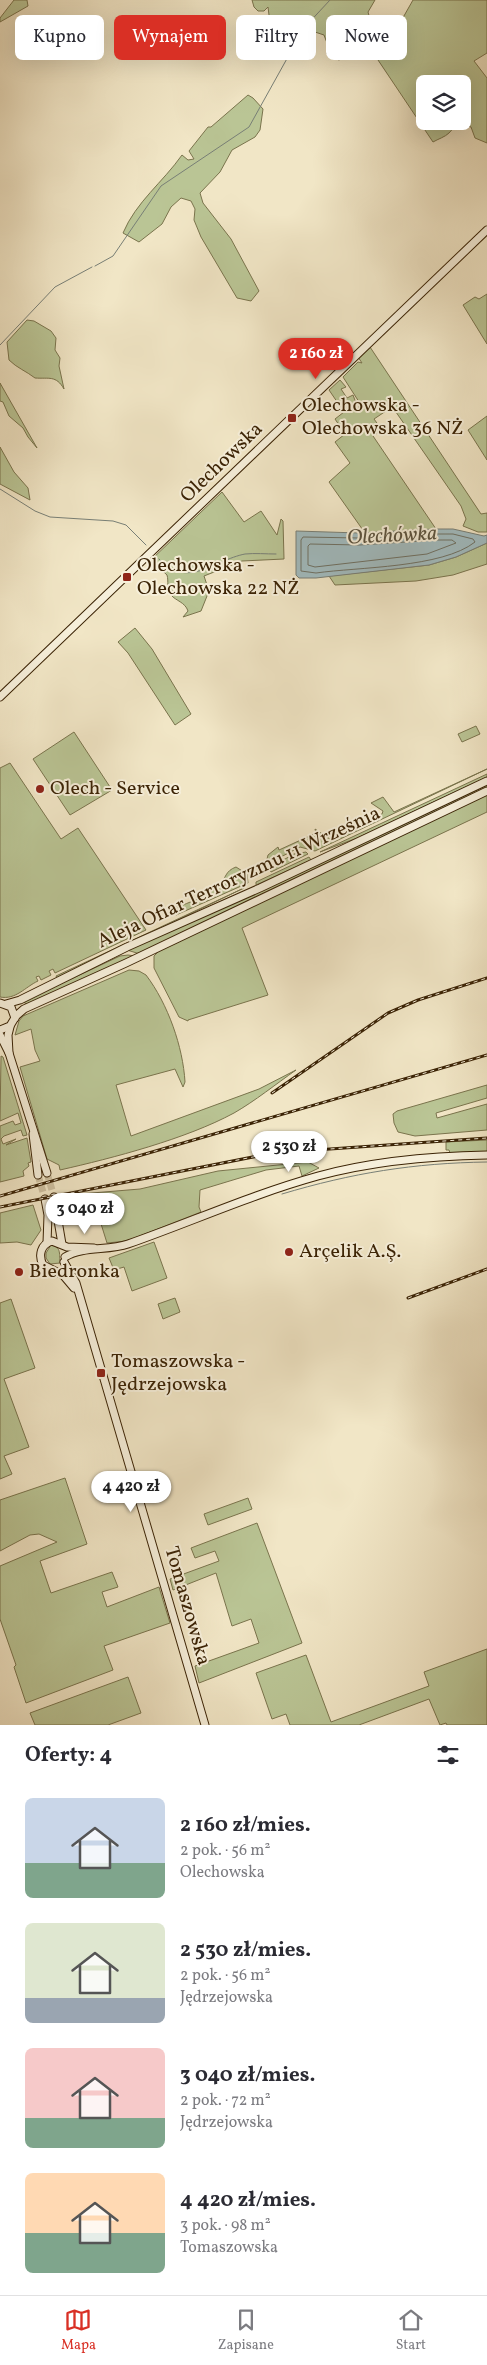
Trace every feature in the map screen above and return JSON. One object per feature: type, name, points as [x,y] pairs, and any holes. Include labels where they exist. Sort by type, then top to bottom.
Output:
[{"type":"street","name":"Olechowska","points":[[0,697],[487,230]]},
{"type":"street","name":"Aleja Ofiar Terroryzmu 11 Września","points":[[3,1003],[21,1000],[127,947],[260,888],[487,781]]},
{"type":"street","name":"Aleja Ofiar Terroryzmu 11 Września","points":[[14,1018],[24,1009],[126,963],[487,790]]},
{"type":"street","points":[[3,1003],[14,1011],[14,1018],[8,1032],[9,1053]]},
{"type":"street","points":[[0,1030],[10,1026]]},
{"type":"street","points":[[0,1035],[9,1053],[33,1134],[38,1175]]},
{"type":"street","points":[[33,1134],[38,1142],[46,1173]]},
{"type":"street","points":[[100,1249],[85,1246],[67,1247],[55,1241],[47,1243],[41,1250],[40,1256],[43,1265],[50,1270],[56,1268],[72,1254],[122,1246],[272,1191],[327,1174],[405,1159],[487,1155]]},
{"type":"street","points":[[54,1197],[65,1260]]},
{"type":"street","points":[[46,1199],[48,1215],[47,1243]]},
{"type":"street","name":"Tomaszowska","points":[[65,1260],[74,1280],[205,1725]]},
{"type":"street","name":"Tomaszowska","points":[[50,1270],[68,1279],[78,1295]]},
{"type":"green space","points":[[14,0],[27,0],[28,6],[0,22],[0,18]]},
{"type":"green space","points":[[252,0],[375,0],[368,12],[369,15],[326,15],[326,40],[324,35],[316,32],[316,15],[269,15],[268,7],[264,11],[258,11],[254,7]]},
{"type":"green space","points":[[413,0],[487,0],[487,53],[474,61],[487,78],[487,143],[475,138],[471,127],[471,75],[416,75],[416,117],[378,60],[407,60],[407,15],[404,15]]},
{"type":"green space","points":[[248,95],[263,109],[260,130],[255,137],[232,150],[220,172],[200,193],[203,203],[231,239],[259,291],[251,301],[237,298],[201,237],[194,220],[195,209],[191,201],[181,198],[171,207],[162,224],[139,242],[123,233],[142,202],[182,155],[188,160],[194,159],[189,151],[208,127],[211,127]]},
{"type":"green space","points":[[425,130],[453,130],[446,136],[433,142]]},
{"type":"green space","points":[[487,294],[487,344],[463,305],[475,297],[479,299]]},
{"type":"green space","points":[[27,320],[34,321],[51,331],[56,338],[55,350],[60,358],[59,366],[64,389],[55,380],[35,378],[9,360],[7,342]]},
{"type":"green space","points":[[370,347],[481,514],[487,513],[487,532],[478,532],[463,526],[466,519],[461,506],[389,402],[392,407],[374,419],[382,430],[373,436],[436,529],[365,533],[329,482],[350,463],[335,442],[345,434],[335,419],[344,412],[329,390],[340,380],[346,387],[341,389],[347,398],[353,395],[356,403],[351,405],[356,412],[360,409],[358,407],[361,405],[343,377],[358,362],[362,363],[358,357]]},
{"type":"green space","points":[[0,383],[37,448],[23,428],[9,416],[3,402],[0,401]]},
{"type":"green space","points":[[487,416],[487,460],[468,430]]},
{"type":"green space","points":[[0,447],[14,472],[28,488],[30,500],[0,484]]},
{"type":"green space","points":[[222,492],[244,522],[261,511],[277,535],[281,519],[283,521],[284,559],[242,561],[204,576],[209,591],[201,611],[183,617],[188,611],[187,608],[169,593],[167,575],[151,560]]},
{"type":"green space","points":[[487,543],[487,564],[453,575],[416,581],[335,585],[329,576],[429,565],[456,557]]},
{"type":"green space","points":[[135,628],[152,649],[191,714],[175,725],[128,653],[118,642]]},
{"type":"green space","points":[[476,726],[480,734],[462,742],[458,734]]},
{"type":"green space","points":[[74,732],[112,790],[70,815],[33,759]]},
{"type":"green space","points":[[10,763],[61,839],[78,828],[146,930],[55,973],[53,969],[49,971],[51,975],[41,980],[39,976],[36,977],[38,981],[16,995],[0,997],[0,768]]},
{"type":"green space","points":[[487,769],[315,851],[300,847],[273,861],[267,859],[268,855],[278,847],[279,850],[316,833],[315,829],[330,839],[382,814],[383,811],[371,803],[383,797],[394,812]]},
{"type":"green space","points":[[487,774],[487,777],[357,838],[320,852]]},
{"type":"green space","points":[[487,783],[487,788],[140,954],[127,950]]},
{"type":"green space","points":[[487,794],[487,812],[242,928],[268,995],[188,1021],[179,1017],[154,968],[154,956],[159,951]]},
{"type":"green space","points":[[306,852],[308,854],[271,872],[269,868],[294,854]]},
{"type":"green space","points":[[309,857],[311,860],[256,885],[256,882]]},
{"type":"green space","points":[[236,867],[247,874],[248,883],[176,915],[172,908],[190,902],[211,891],[220,885],[226,875]]},
{"type":"green space","points":[[244,888],[57,978],[56,976]]},
{"type":"green space","points":[[120,956],[135,956],[26,1005],[24,1001]]},
{"type":"green space","points":[[129,970],[139,971],[146,975],[161,999],[178,1040],[185,1082],[183,1087],[175,1069],[116,1085],[131,1136],[259,1089],[296,1070],[234,1113],[194,1131],[149,1147],[60,1170],[59,1165],[47,1159],[20,1067],[40,1061],[35,1050],[31,1029],[15,1035],[19,1021],[23,1016]]},
{"type":"green space","points":[[1,1056],[3,1057],[27,1135],[23,1136],[21,1130],[4,1136],[1,1139],[3,1144],[16,1139],[6,1145],[27,1138],[31,1162],[28,1163],[29,1166],[23,1171],[24,1176],[0,1182],[0,1126],[13,1121],[15,1125],[21,1123],[18,1113],[0,1121]]},
{"type":"green space","points":[[487,1085],[487,1098],[436,1113],[437,1118],[487,1104],[487,1130],[415,1136],[398,1132],[393,1114],[397,1111]]},
{"type":"green space","points":[[487,1140],[487,1152],[450,1153],[449,1150],[446,1150],[446,1142]]},
{"type":"green space","points":[[308,1162],[319,1168],[302,1176],[299,1166],[266,1170],[200,1190],[199,1207],[201,1212],[127,1241],[107,1243],[97,1211],[63,1223],[62,1210],[69,1200],[68,1195],[140,1189],[218,1171]]},
{"type":"green space","points":[[33,1205],[41,1230],[31,1245],[17,1242],[0,1243],[0,1213]]},
{"type":"green space","points":[[154,1242],[167,1278],[132,1291],[124,1267],[114,1270],[109,1258]]},
{"type":"green space","points":[[51,1245],[58,1249],[60,1263],[50,1264],[46,1258],[46,1253]]},
{"type":"green space","points":[[175,1298],[180,1312],[163,1319],[158,1304]]},
{"type":"green space","points":[[11,1299],[35,1368],[4,1379],[29,1447],[4,1456],[12,1474],[0,1479],[0,1303]]},
{"type":"green space","points":[[65,1478],[87,1544],[40,1561],[51,1593],[112,1572],[118,1587],[102,1592],[107,1607],[159,1587],[170,1623],[104,1646],[113,1670],[26,1703],[14,1667],[16,1665],[0,1619],[0,1566],[57,1542],[39,1534],[30,1535],[0,1551],[0,1500]]},
{"type":"green space","points":[[248,1498],[252,1509],[208,1525],[204,1514]]},
{"type":"green space","points":[[257,1523],[302,1643],[199,1683],[195,1666],[259,1643],[251,1619],[232,1626],[216,1573],[173,1590],[170,1579],[219,1561],[215,1551],[195,1558],[191,1548]]},
{"type":"green space","points":[[487,1649],[487,1725],[447,1725],[446,1723],[440,1725],[429,1699],[359,1725],[290,1725],[286,1714],[272,1719],[256,1673],[306,1655],[331,1722],[429,1686],[424,1672]]},
{"type":"green space","points":[[128,1677],[141,1713],[108,1725],[35,1725],[30,1713]]},
{"type":"water","points":[[453,529],[484,536],[487,535],[487,543],[456,557],[429,565],[316,578],[299,578],[296,575],[296,531],[359,533]]},
{"type":"waterway","points":[[95,266],[113,256],[161,186],[249,127],[304,28],[330,0]]},
{"type":"waterway","points":[[0,345],[55,287],[92,267]]},
{"type":"waterway","name":"Olechówka","points":[[0,489],[35,511],[50,517],[113,521],[126,525],[146,545]]},
{"type":"waterway","name":"Olechówka","points":[[159,559],[169,568],[190,573],[245,554],[276,554]]},
{"type":"waterway","points":[[282,1194],[333,1180],[383,1170],[434,1164],[487,1162]]},
{"type":"tunnel","points":[[47,1173],[54,1197]]},
{"type":"tunnel","points":[[38,1175],[45,1199]]},
{"type":"railway","points":[[272,1093],[388,1013],[418,1000],[487,978]]},
{"type":"railway","points":[[0,1196],[487,1055]]},
{"type":"railway","points":[[0,1207],[273,1153],[487,1138]]},
{"type":"railway","points":[[408,1298],[487,1269]]},
{"type":"place","name":"Olechowska - Olechowska 36 NŻ","points":[[292,418]]},
{"type":"place","name":"Olechowska - Olechowska 22 NŻ","points":[[127,577]]},
{"type":"place","name":"Olech - Service","points":[[40,789]]},
{"type":"place","name":"Arçelik A.Ş.","points":[[289,1252]]},
{"type":"place","name":"Biedronka","points":[[19,1272]]},
{"type":"place","name":"Tomaszowska - Jędrzejowska","points":[[101,1373]]}]
